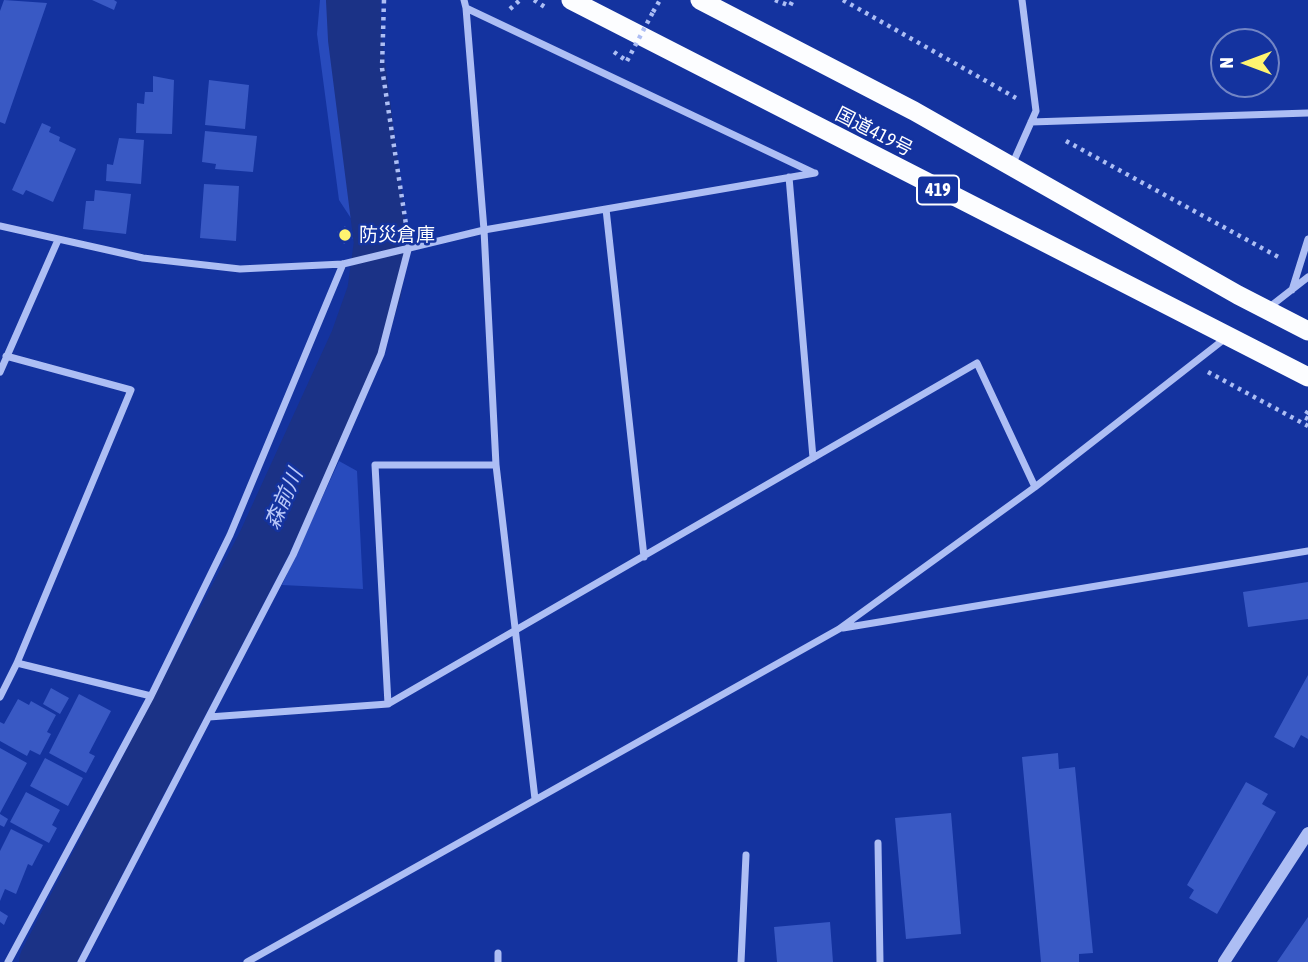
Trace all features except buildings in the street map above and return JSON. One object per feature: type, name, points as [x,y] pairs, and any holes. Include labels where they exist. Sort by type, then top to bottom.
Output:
[{"type":"highway","name":"国道419号","points":[[570,0],[1308,377]]},
{"type":"highway","name":"国道419号","points":[[700,0],[914,111],[1308,331]]},
{"type":"street","points":[[1012,166],[1036,111],[1022,0]]},
{"type":"street","points":[[0,226],[143,258],[240,269],[343,264],[484,230],[815,173],[465,4]]},
{"type":"street","points":[[465,4],[484,230],[496,465],[536,799]]},
{"type":"street","points":[[1031,122],[1308,113]]},
{"type":"street","points":[[789,177],[813,458]]},
{"type":"street","points":[[606,209],[644,557]]},
{"type":"street","points":[[1292,290],[1308,239]]},
{"type":"street","points":[[0,372],[58,240]]},
{"type":"street","points":[[81,962],[293,555],[381,354],[409,246]]},
{"type":"street","points":[[8,962],[151,696],[230,535],[343,264]]},
{"type":"street","points":[[1267,310],[1308,277]]},
{"type":"street","points":[[247,962],[839,629],[1035,488],[1228,337]]},
{"type":"street","points":[[0,697],[17,663],[131,390],[6,356]]},
{"type":"street","points":[[209,717],[388,704],[976,363],[1035,488]]},
{"type":"street","points":[[388,704],[375,465],[496,465]]},
{"type":"street","points":[[839,629],[1308,551]]},
{"type":"street","points":[[17,663],[151,696]]},
{"type":"street","points":[[1224,962],[1308,832]]},
{"type":"street","points":[[878,843],[880,962]]},
{"type":"street","points":[[741,962],[746,855]]},
{"type":"street","points":[[498,953],[498,962]]},
{"type":"path","points":[[384,0],[382,68],[409,246]]},
{"type":"path","points":[[627,61],[660,0]]},
{"type":"path","points":[[775,0],[790,6],[793,0]]},
{"type":"path","points":[[1195,365],[1308,426]]},
{"type":"path","points":[[1308,411],[1304,418],[1308,419]]},
{"type":"shaded area","points":[[320,0],[348,0],[350,41],[373,214],[358,229],[339,200],[317,34]]},
{"type":"shaded area","points":[[339,461],[357,471],[363,589],[282,585]]},
{"type":"waterway","name":"森前川","points":[[46,962],[264,544],[357,341],[374,293],[381,243],[355,39],[353,0]]},
{"type":"place","name":"防災倉庫","points":[[345,235]]}]
